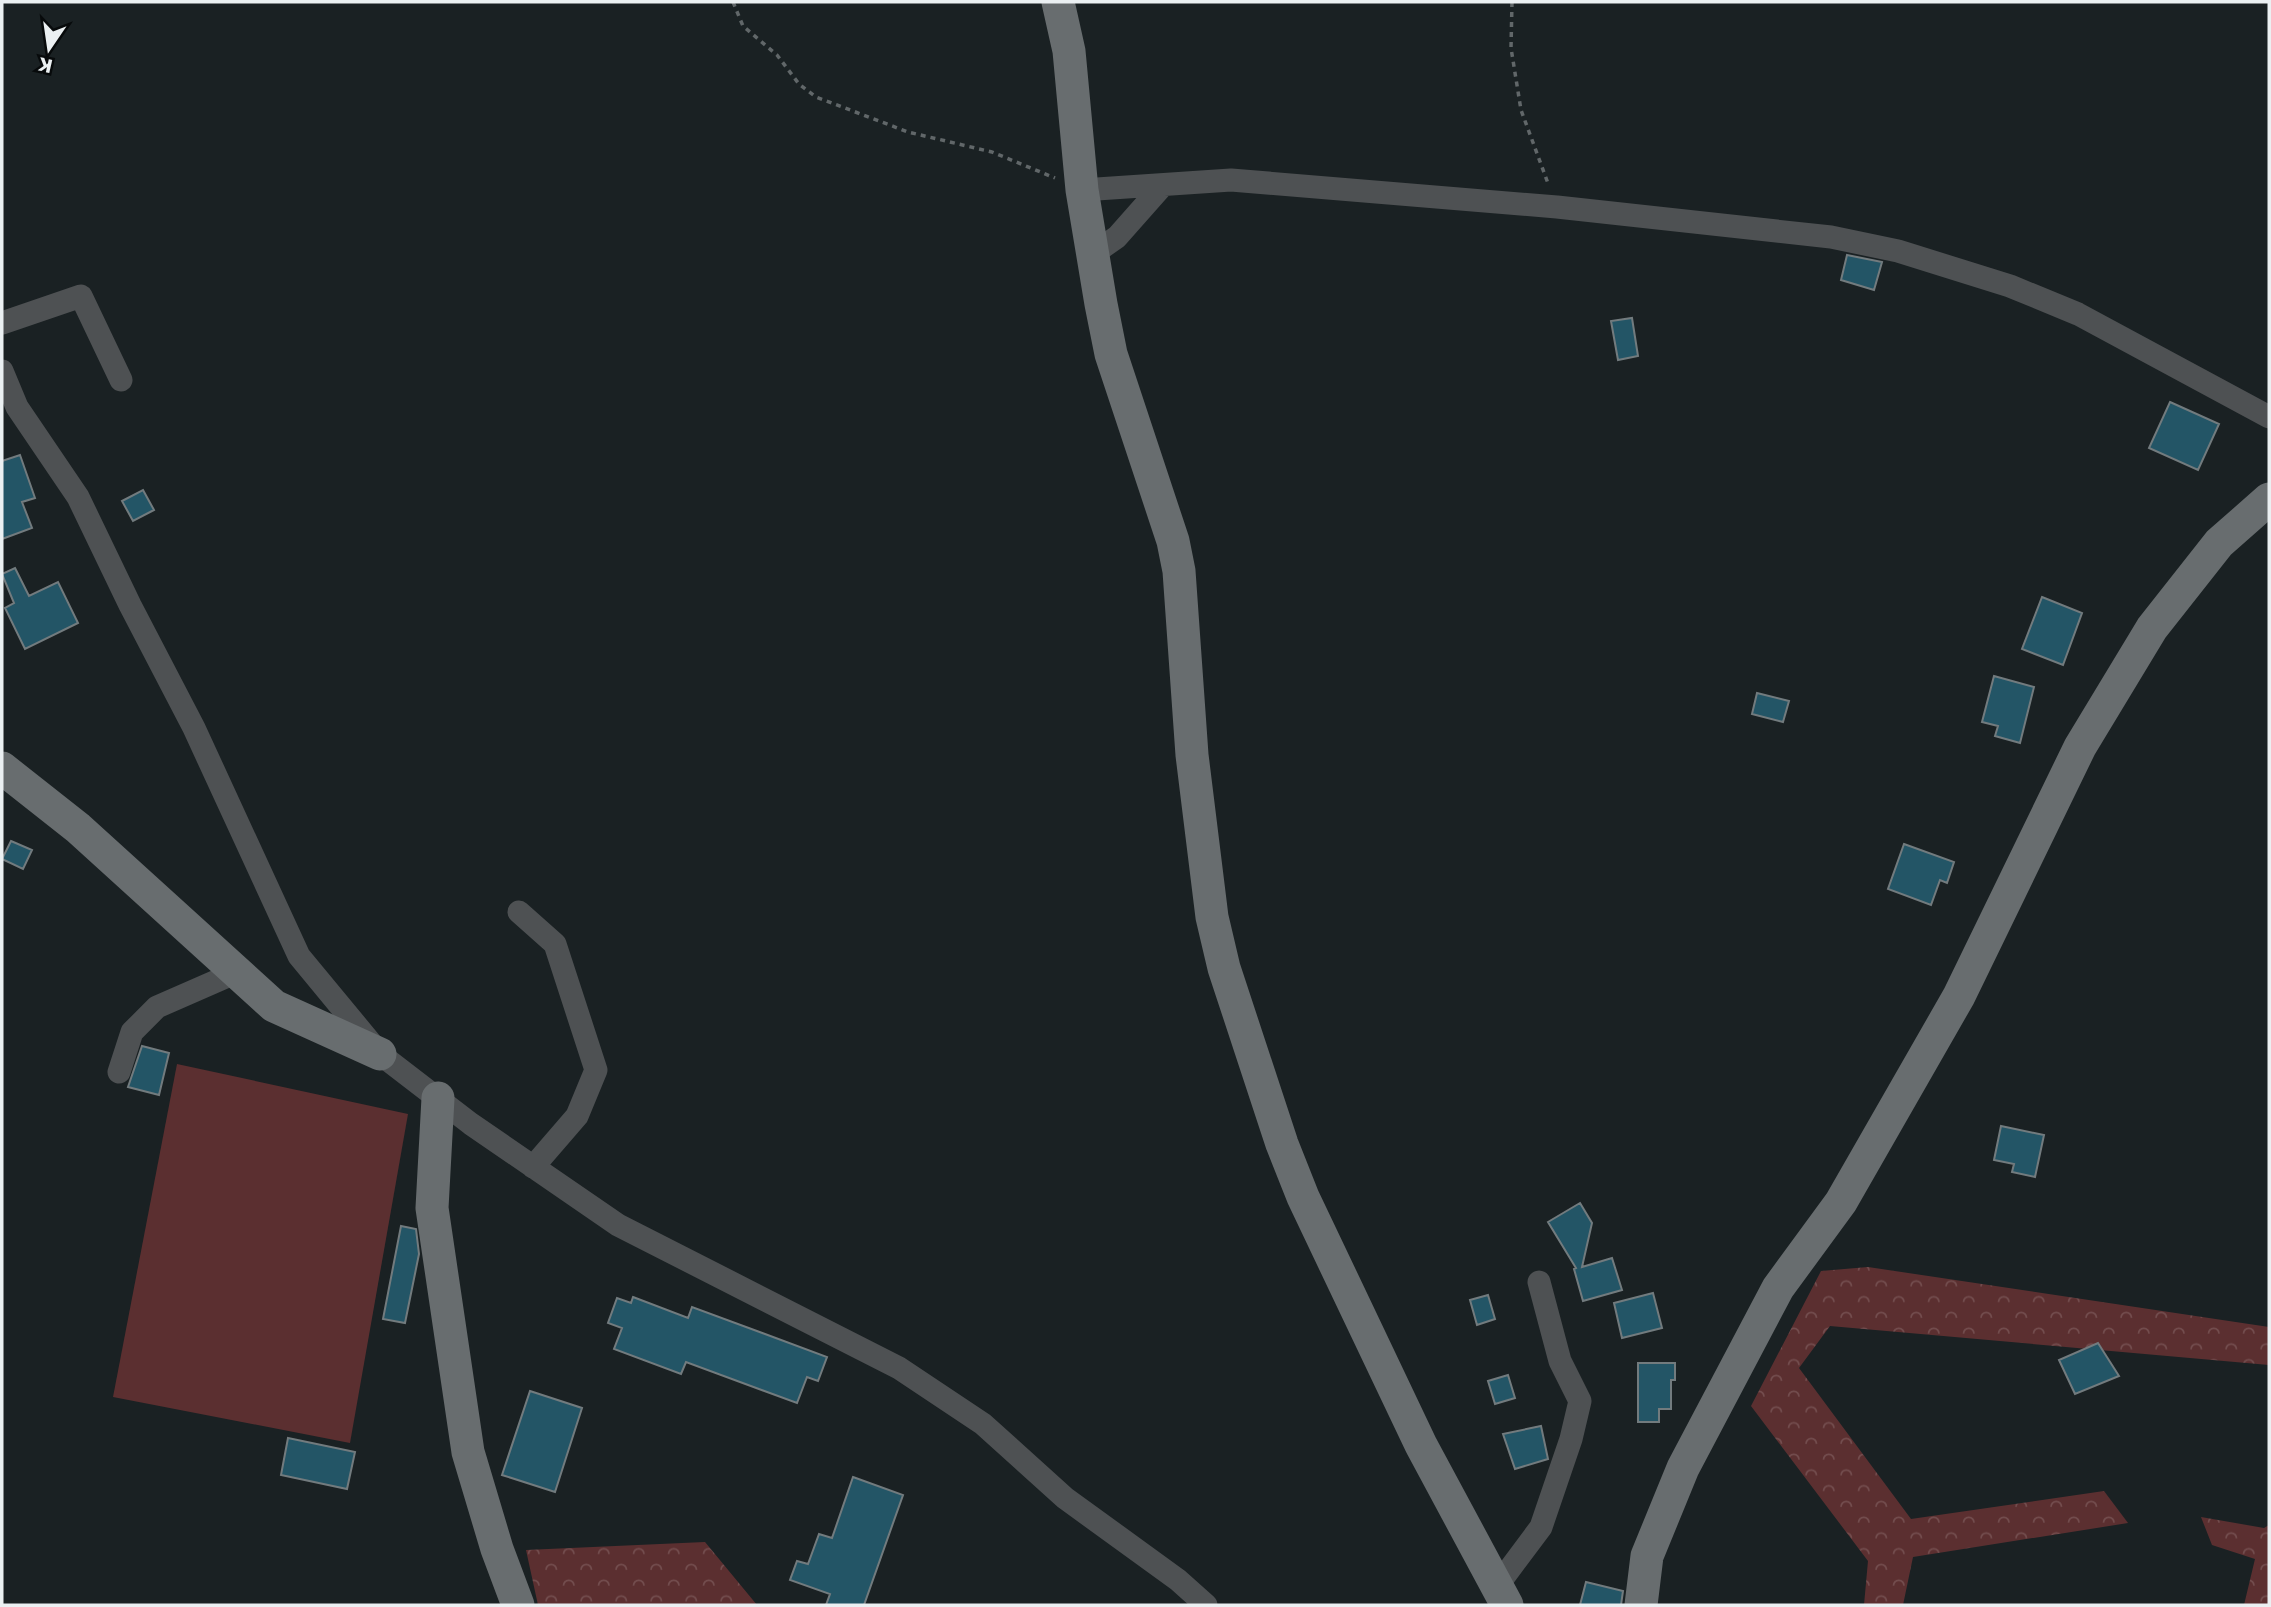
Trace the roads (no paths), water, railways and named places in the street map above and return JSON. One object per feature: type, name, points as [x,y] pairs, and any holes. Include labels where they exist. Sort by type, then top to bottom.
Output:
[{"type":"street","points":[[1058,2],[1069,51],[1082,190],[1111,354],[1173,541],[1179,571],[1192,755],[1212,917],[1223,968],[1282,1144],[1303,1196],[1426,1455],[1502,1596]]},
{"type":"street","points":[[1082,190],[1231,180],[1557,207],[1831,237],[1898,251],[2011,286],[2078,314],[2269,417]]},
{"type":"street","points":[[1093,254],[1117,237],[1163,185]]},
{"type":"street","points":[[2,323],[81,296],[121,380]]},
{"type":"street","points":[[2,371],[17,407],[78,497],[194,728],[299,956],[380,1054]]},
{"type":"street","points":[[1641,1605],[1647,1556],[1684,1468],[1726,1385],[1778,1288],[1840,1202],[1959,996],[2080,747],[2152,628],[2219,543],[2269,499]]},
{"type":"street","points":[[2,768],[78,828],[274,1006],[380,1054],[533,1167],[618,1225],[899,1368],[983,1424],[1065,1498],[1178,1580],[1206,1605]]},
{"type":"street","points":[[519,912],[555,944],[596,1070],[577,1116],[533,1167]]},
{"type":"street","points":[[119,1072],[132,1032],[157,1007],[237,972]]},
{"type":"street","points":[[438,1098],[432,1208],[468,1452],[497,1549],[518,1605]]},
{"type":"street","points":[[1502,1596],[1541,1528],[1571,1439],[1580,1401],[1560,1360],[1539,1282]]}]
